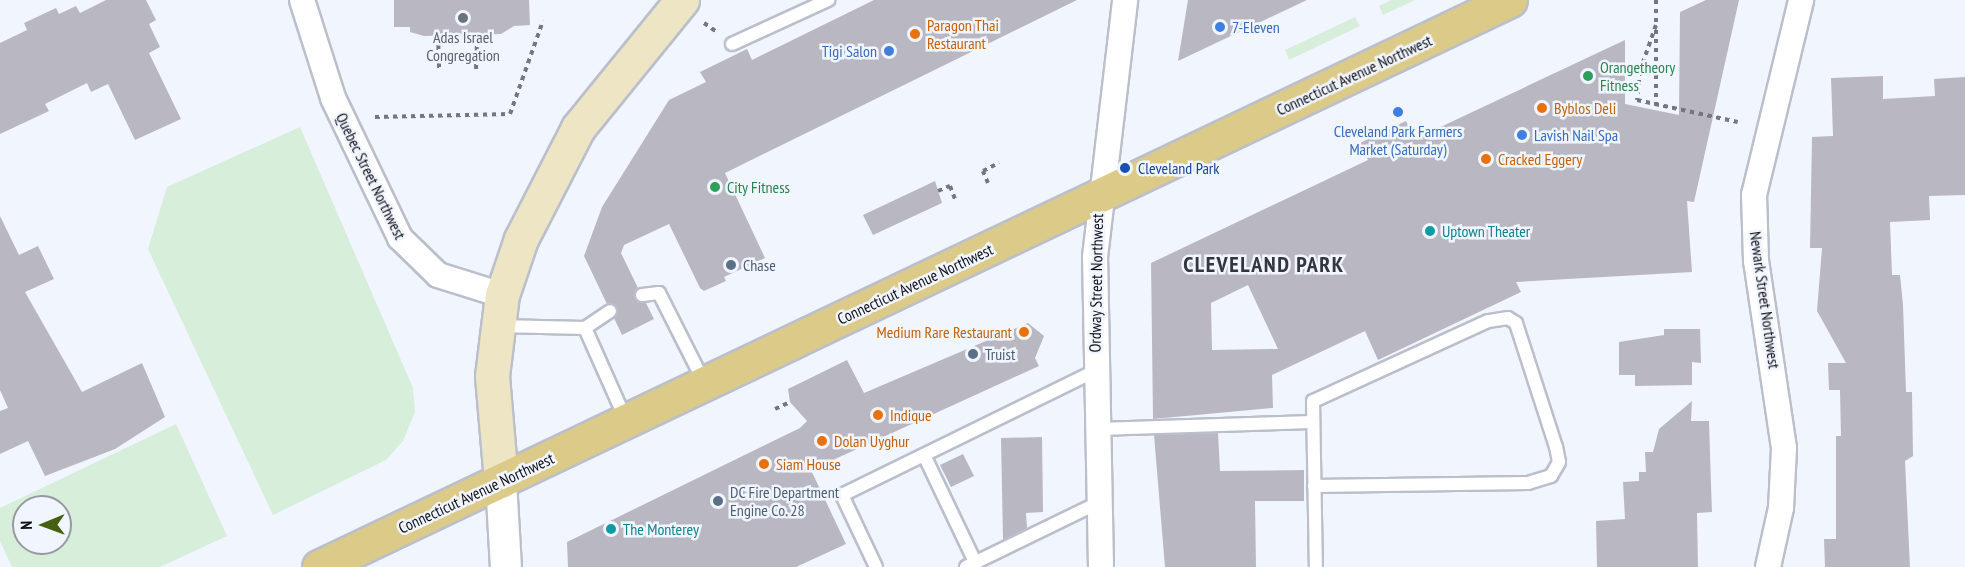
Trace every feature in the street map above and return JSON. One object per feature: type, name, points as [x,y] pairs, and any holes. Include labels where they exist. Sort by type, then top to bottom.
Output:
[{"type":"main road","points":[[501,481],[492,376],[499,310],[537,198],[562,153],[617,74],[682,0]]},
{"type":"main road","name":"Connecticut Avenue Northwest","points":[[319,567],[1510,0]]},
{"type":"street","name":"Quebec Street Northwest","points":[[302,0],[333,98],[400,238],[438,275],[499,310]]},
{"type":"street","name":"Ordway Street Northwest","points":[[1101,567],[1095,371],[1098,196],[1125,0]]},
{"type":"street","name":"Newark Street Northwest","points":[[1768,567],[1781,508],[1784,448],[1756,261],[1754,195],[1801,0]]},
{"type":"street","points":[[501,481],[506,567]]},
{"type":"lane","points":[[732,44],[828,0]]},
{"type":"lane","points":[[642,295],[659,292],[705,383]]},
{"type":"lane","points":[[499,310],[585,328],[610,311]]},
{"type":"lane","points":[[1314,486],[1528,483],[1551,477],[1559,462],[1523,337],[1508,318],[1488,321],[1313,401],[1314,486],[1316,567]]},
{"type":"lane","points":[[585,328],[626,421]]},
{"type":"lane","points":[[876,567],[842,495],[1095,371]]},
{"type":"lane","points":[[1097,429],[1313,422]]},
{"type":"lane","points":[[924,456],[970,565],[1100,502]]},
{"type":"path","points":[[1656,0],[1656,104]]},
{"type":"path","points":[[375,117],[510,114],[543,21]]},
{"type":"path","points":[[1656,25],[1640,71],[1637,100],[1738,122]]},
{"type":"path","points":[[477,35],[477,69]]},
{"type":"path","points":[[438,36],[440,70]]},
{"type":"path","points":[[988,183],[982,171],[999,163]]},
{"type":"path","points":[[938,191],[950,186],[955,199]]},
{"type":"path","points":[[775,409],[790,402]]},
{"type":"green space","points":[[1391,0],[1415,0],[1383,15],[1379,6]]},
{"type":"green space","points":[[1355,17],[1360,26],[1289,60],[1285,50]]},
{"type":"green space","points":[[300,127],[413,388],[415,412],[403,441],[386,460],[273,515],[148,249],[167,187]]},
{"type":"green space","points":[[176,424],[227,536],[160,567],[12,567],[0,541],[0,508],[12,502],[12,555],[72,555],[72,495],[27,495]]},
{"type":"building","points":[[106,0],[146,0],[156,20],[149,24],[160,47],[149,53],[181,119],[135,140],[108,84],[91,92],[87,83],[45,104],[49,111],[0,134],[0,43],[27,30],[24,23],[56,8],[59,14],[76,6],[80,13]]},
{"type":"building","name":"Adas Israel Congregation","points":[[394,0],[529,0],[530,25],[514,26],[501,34],[424,36],[410,32],[410,27],[394,27]]},
{"type":"building","points":[[874,0],[1077,0],[725,173],[765,258],[724,277],[726,281],[704,291],[700,288],[669,224],[624,245],[621,253],[638,288],[635,299],[646,303],[654,319],[622,335],[614,318],[617,307],[607,304],[584,256],[602,207],[669,100],[706,82],[700,72],[747,49],[752,60]]},
{"type":"building","points":[[1188,0],[1307,0],[1178,61]]},
{"type":"building","points":[[1706,0],[1739,0],[1694,202],[1687,201],[1692,272],[1516,282],[1521,292],[1378,360],[1365,331],[1272,375],[1273,408],[1153,419],[1151,263],[1368,160],[1360,143],[1406,121],[1415,139],[1625,40],[1625,104],[1679,115],[1680,12]],"holes":[[[1248,285],[1278,349],[1212,350],[1211,303]]]},
{"type":"building","points":[[1883,76],[1883,99],[1935,96],[1934,79],[1965,77],[1965,195],[1929,196],[1930,220],[1890,222],[1892,275],[1900,275],[1903,305],[1906,392],[1912,392],[1913,456],[1905,461],[1910,567],[1825,567],[1824,539],[1836,539],[1836,436],[1841,436],[1840,390],[1829,390],[1828,363],[1846,363],[1817,311],[1822,248],[1810,248],[1812,137],[1833,136],[1831,78]]},
{"type":"building","points":[[935,181],[942,203],[873,235],[863,215]]},
{"type":"building","points":[[0,216],[19,255],[38,246],[54,279],[25,292],[82,392],[142,363],[165,417],[115,449],[45,476],[28,441],[0,454],[0,411],[8,408],[0,390]]},
{"type":"building","points":[[1028,323],[1044,336],[1035,358],[1039,366],[811,470],[846,544],[796,567],[568,567],[567,542],[800,428],[807,421],[790,402],[788,389],[847,360],[864,393]]},
{"type":"building","points":[[1664,329],[1700,329],[1701,363],[1692,362],[1692,385],[1635,386],[1635,375],[1619,375],[1619,342],[1664,335]]},
{"type":"building","points":[[1692,401],[1691,421],[1709,421],[1712,512],[1697,513],[1698,567],[1597,567],[1596,521],[1625,519],[1623,482],[1639,481],[1639,472],[1646,472],[1645,452],[1653,452],[1659,429]]},
{"type":"building","points":[[1218,433],[1220,471],[1304,470],[1304,501],[1255,501],[1256,567],[1165,567],[1154,435]]},
{"type":"building","points":[[1042,437],[1043,512],[1026,513],[1027,528],[1003,540],[1001,438]]},
{"type":"building","points":[[963,454],[974,476],[951,487],[940,465]]},
{"type":"place","name":"Adas Israel Congregation","points":[[463,18]]},
{"type":"place","name":"7-Eleven","points":[[1220,27]]},
{"type":"place","name":"Paragon Thai Restaurant","points":[[915,34]]},
{"type":"place","name":"Tigi Salon","points":[[889,51]]},
{"type":"place","name":"Orangetheory Fitness","points":[[1588,76]]},
{"type":"place","name":"Byblos Deli","points":[[1542,108]]},
{"type":"place","name":"Cleveland Park Farmers Market (Saturday)","points":[[1398,112]]},
{"type":"place","name":"Lavish Nail Spa","points":[[1522,135]]},
{"type":"place","name":"Cracked Eggery","points":[[1486,159]]},
{"type":"place","name":"Cleveland Park","points":[[1125,168]]},
{"type":"place","name":"City Fitness","points":[[715,187]]},
{"type":"place","name":"Uptown Theater","points":[[1430,231]]},
{"type":"place","name":"Chase","points":[[731,265]]},
{"type":"place","name":"Medium Rare Restaurant","points":[[1024,332]]},
{"type":"place","name":"Truist","points":[[973,354]]},
{"type":"place","name":"Indique","points":[[878,415]]},
{"type":"place","name":"Dolan Uyghur","points":[[822,441]]},
{"type":"place","name":"Siam House","points":[[764,464]]},
{"type":"place","name":"DC Fire Department Engine Co. 28","points":[[718,501]]},
{"type":"place","name":"The Monterey","points":[[611,529]]},
{"type":"district","name":"CLEVELAND PARK","points":[[1264,265]]}]
